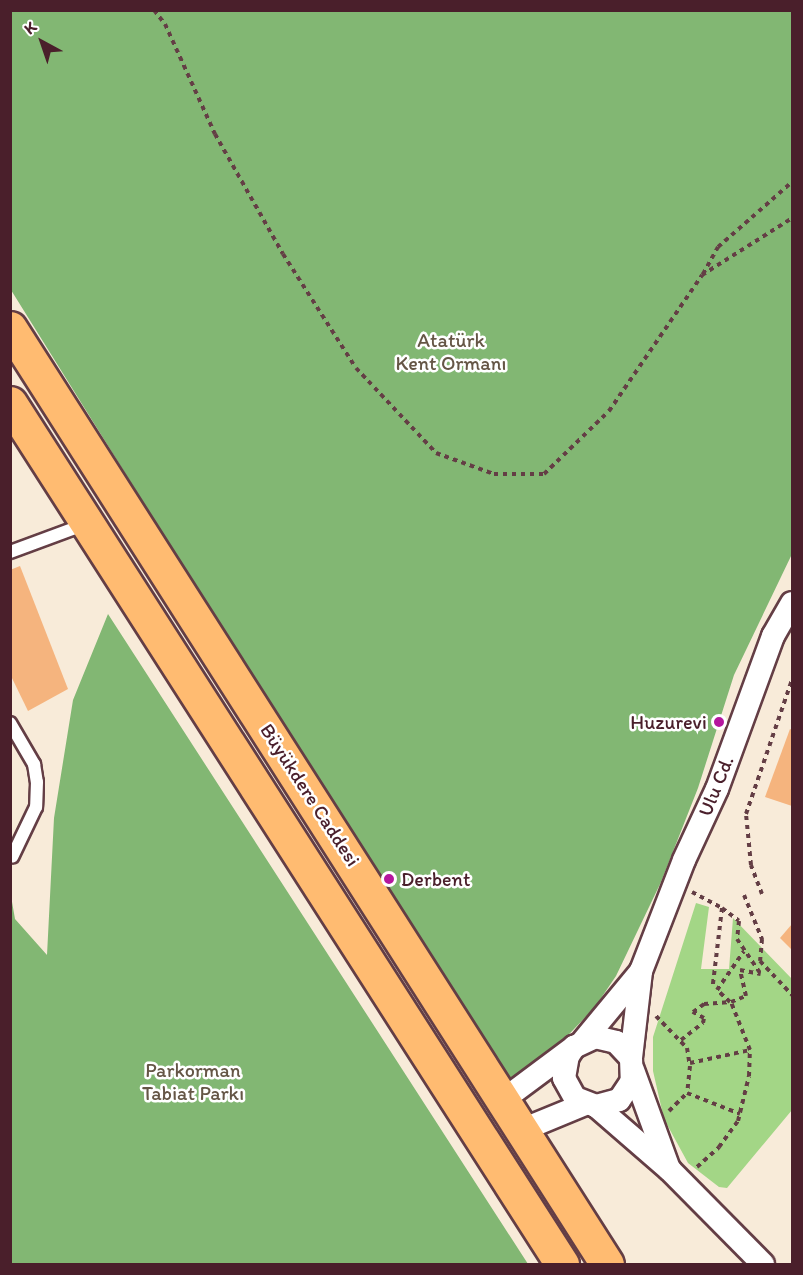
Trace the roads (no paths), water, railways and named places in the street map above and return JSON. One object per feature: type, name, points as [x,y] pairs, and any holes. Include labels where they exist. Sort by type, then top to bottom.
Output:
[{"type":"main road","name":"Büyükdere Caddesi","points":[[10,328],[503,1089],[522,1130],[607,1264]]},
{"type":"main road","name":"Büyükdere Caddesi","points":[[10,403],[562,1264]]},
{"type":"main road","points":[[503,1089],[485,1118],[480,1134],[495,1136],[522,1130]]},
{"type":"street","name":"Ulu Cd.","points":[[632,1064],[641,970],[684,860],[717,789],[773,636],[792,603]]},
{"type":"street","name":"Ulu Cd.","points":[[579,1044],[641,970]]},
{"type":"street","points":[[503,1089],[595,1037],[616,1042],[632,1064],[654,1127],[675,1175]]},
{"type":"street","points":[[579,1044],[568,1056],[564,1078],[568,1089],[591,1105],[675,1175],[764,1264]]},
{"type":"street","points":[[522,1130],[591,1105],[619,1100],[627,1092],[632,1064]]},
{"type":"street","points":[[539,1157],[544,1130],[553,1119]]},
{"type":"lane","points":[[10,552],[87,524]]},
{"type":"lane","points":[[10,723],[34,764],[37,782],[36,807],[12,856]]},
{"type":"place","name":"Huzurevi","points":[[719,722]]},
{"type":"place","name":"Derbent","points":[[389,879]]},
{"type":"park label","name":"Atatürk Kent Ormanı","points":[[451,352]]},
{"type":"park label","name":"Parkorman Tabiat Parkı","points":[[193,1082]]}]
